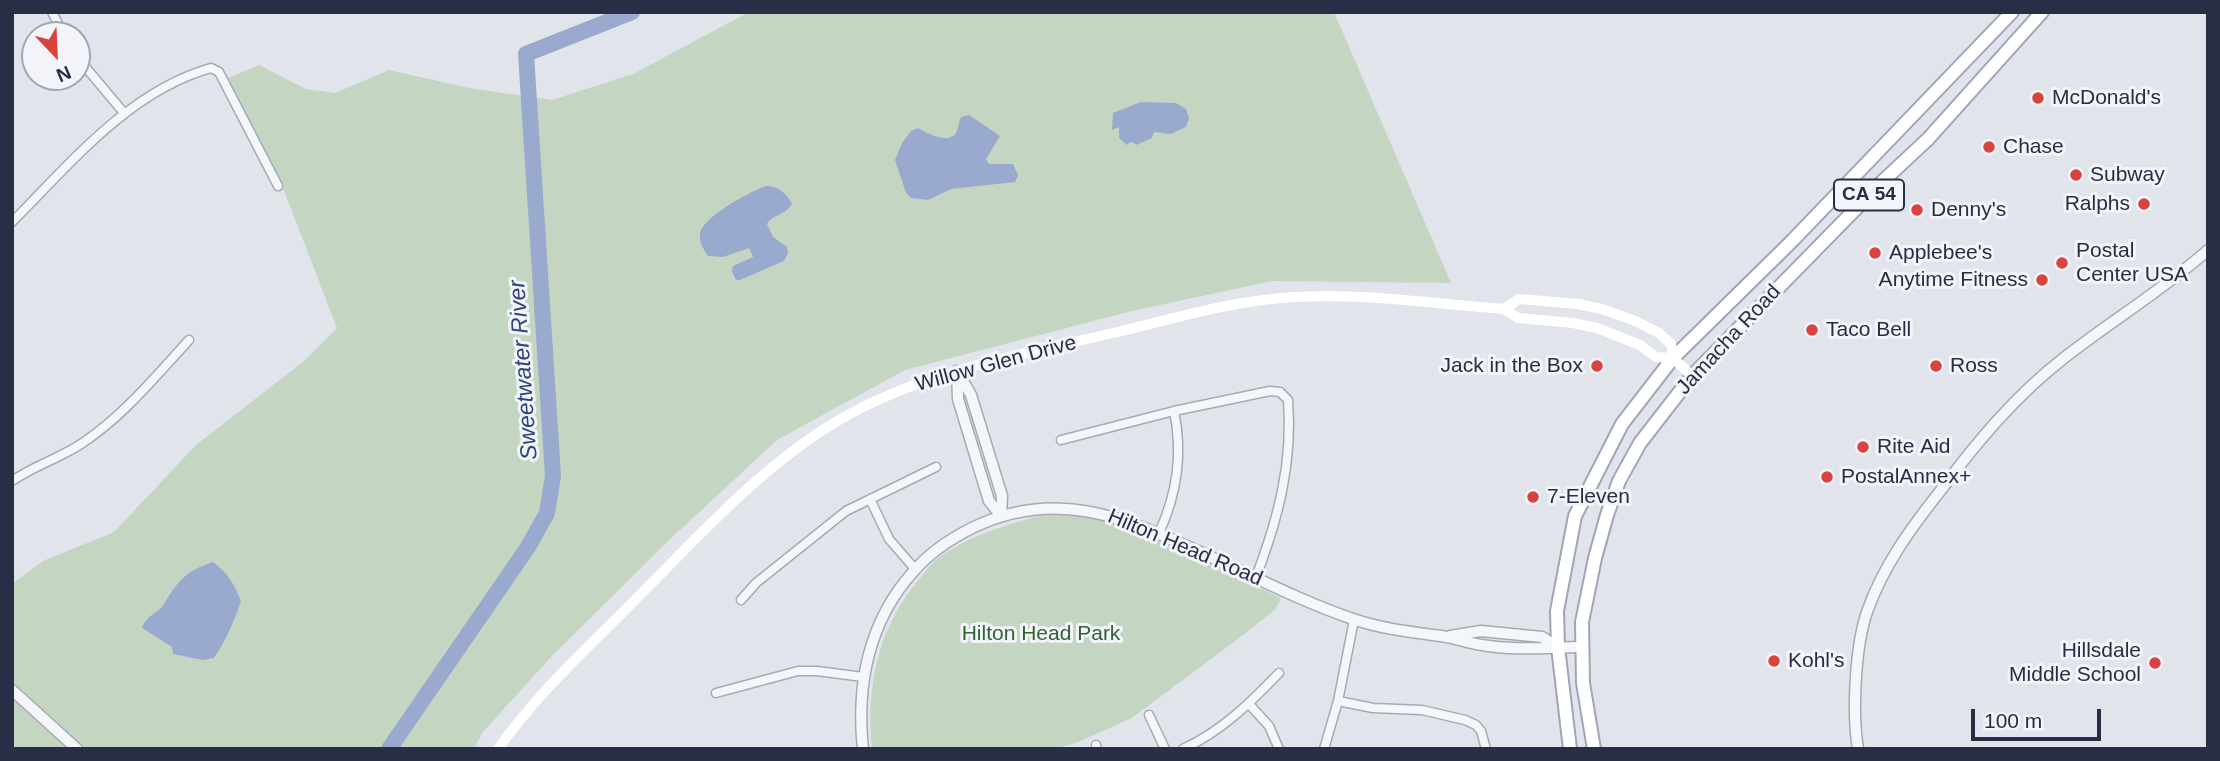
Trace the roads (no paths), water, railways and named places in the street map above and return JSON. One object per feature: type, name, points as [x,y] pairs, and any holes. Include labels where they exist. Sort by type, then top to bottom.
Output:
[{"type":"main road","name":"Jamacha Road","points":[[1570,749],[1558,647],[1558,611],[1576,516],[1622,424],[1673,358],[1792,241],[2012,12]]},
{"type":"main road","name":"Jamacha Road","points":[[1594,749],[1583,683],[1582,622],[1595,558],[1619,481],[1640,443],[1692,376],[1883,181],[1928,139],[2042,12]]},
{"type":"main road","name":"Willow Glen Drive","points":[[498,749],[537,700],[704,530],[752,485],[809,440],[847,416],[906,388],[957,370],[1203,312],[1270,299],[1330,296],[1504,309],[1518,318],[1597,328],[1640,345],[1656,357],[1673,358]]},
{"type":"main road","name":"Willow Glen Drive","points":[[1504,309],[1519,299],[1578,304],[1633,320],[1659,332],[1671,344],[1673,358],[1692,376]]},
{"type":"street","points":[[12,222],[124,113],[153,95],[211,68],[219,72],[278,186]]},
{"type":"street","points":[[91,74],[124,113]]},
{"type":"street","points":[[1858,749],[1854,723],[1857,667],[1866,615],[1884,571],[1909,532],[1979,440],[2062,359],[2178,276],[2208,250]]},
{"type":"street","points":[[12,481],[31,468],[83,443],[124,410],[189,340]]},
{"type":"street","points":[[957,370],[958,399],[989,500],[1001,516]]},
{"type":"street","points":[[1061,440],[1174,411],[1270,391],[1280,393],[1288,400],[1291,429],[1279,510],[1256,578]]},
{"type":"street","points":[[1159,533],[1172,500],[1179,471],[1178,430],[1174,411]]},
{"type":"street","points":[[741,600],[756,583],[842,514],[936,467]]},
{"type":"street","points":[[870,499],[894,547],[915,569]]},
{"type":"street","name":"Hilton Head Road","points":[[863,749],[863,677],[871,643],[895,593],[915,569],[954,538],[1001,516],[1041,508],[1079,509],[1114,516],[1159,533],[1354,620],[1483,645],[1546,650],[1582,647]]},
{"type":"street","points":[[1324,749],[1338,701],[1354,620]]},
{"type":"street","points":[[716,693],[798,671],[817,670],[863,677]]},
{"type":"street","points":[[1184,749],[1220,728],[1249,705],[1279,673]]},
{"type":"street","points":[[12,690],[77,749]]},
{"type":"street","points":[[1338,701],[1373,708],[1422,710],[1465,720],[1482,731],[1486,749]]},
{"type":"street","points":[[1249,705],[1269,726],[1279,749]]},
{"type":"street","points":[[1149,715],[1165,749]]},
{"type":"water","points":[[1141,102],[1176,103],[1186,109],[1189,118],[1186,127],[1171,134],[1154,132],[1152,138],[1136,145],[1133,142],[1127,145],[1119,138],[1119,127],[1112,130],[1113,113]]},
{"type":"water","points":[[969,115],[1000,136],[986,159],[989,164],[1013,164],[1018,175],[1015,182],[951,189],[928,200],[911,198],[906,193],[895,160],[902,143],[911,131],[918,128],[937,137],[948,138],[956,133],[961,117]]},
{"type":"water","points":[[766,186],[775,187],[792,203],[787,210],[767,224],[773,237],[787,247],[788,253],[784,261],[736,280],[732,272],[733,266],[753,257],[749,248],[723,257],[708,256],[701,244],[702,228],[717,213]]},
{"type":"water","points":[[213,562],[230,579],[241,601],[233,624],[214,658],[203,660],[173,654],[172,647],[142,628],[147,619],[162,607],[183,578]]},
{"type":"waterway","name":"Sweetwater River","points":[[389,749],[528,547],[547,513],[553,476],[526,54],[632,12]]},
{"type":"place","name":"McDonald's","points":[[2038,98]]},
{"type":"place","name":"Chase","points":[[1989,147]]},
{"type":"place","name":"Subway","points":[[2076,175]]},
{"type":"place","name":"Ralphs","points":[[2144,204]]},
{"type":"place","name":"Denny's","points":[[1917,210]]},
{"type":"place","name":"Applebee's","points":[[1875,253]]},
{"type":"place","name":"Postal Center USA","points":[[2062,263]]},
{"type":"place","name":"Anytime Fitness","points":[[2042,280]]},
{"type":"place","name":"Taco Bell","points":[[1812,330]]},
{"type":"place","name":"Jack in the Box","points":[[1597,366]]},
{"type":"place","name":"Ross","points":[[1936,366]]},
{"type":"place","name":"Rite Aid","points":[[1863,447]]},
{"type":"place","name":"PostalAnnex+","points":[[1827,477]]},
{"type":"place","name":"7-Eleven","points":[[1533,497]]},
{"type":"place","name":"Kohl's","points":[[1774,661]]},
{"type":"place","name":"Hillsdale Middle School","points":[[2155,663]]},
{"type":"park label","name":"Hilton Head Park","points":[[1041,634]]}]
